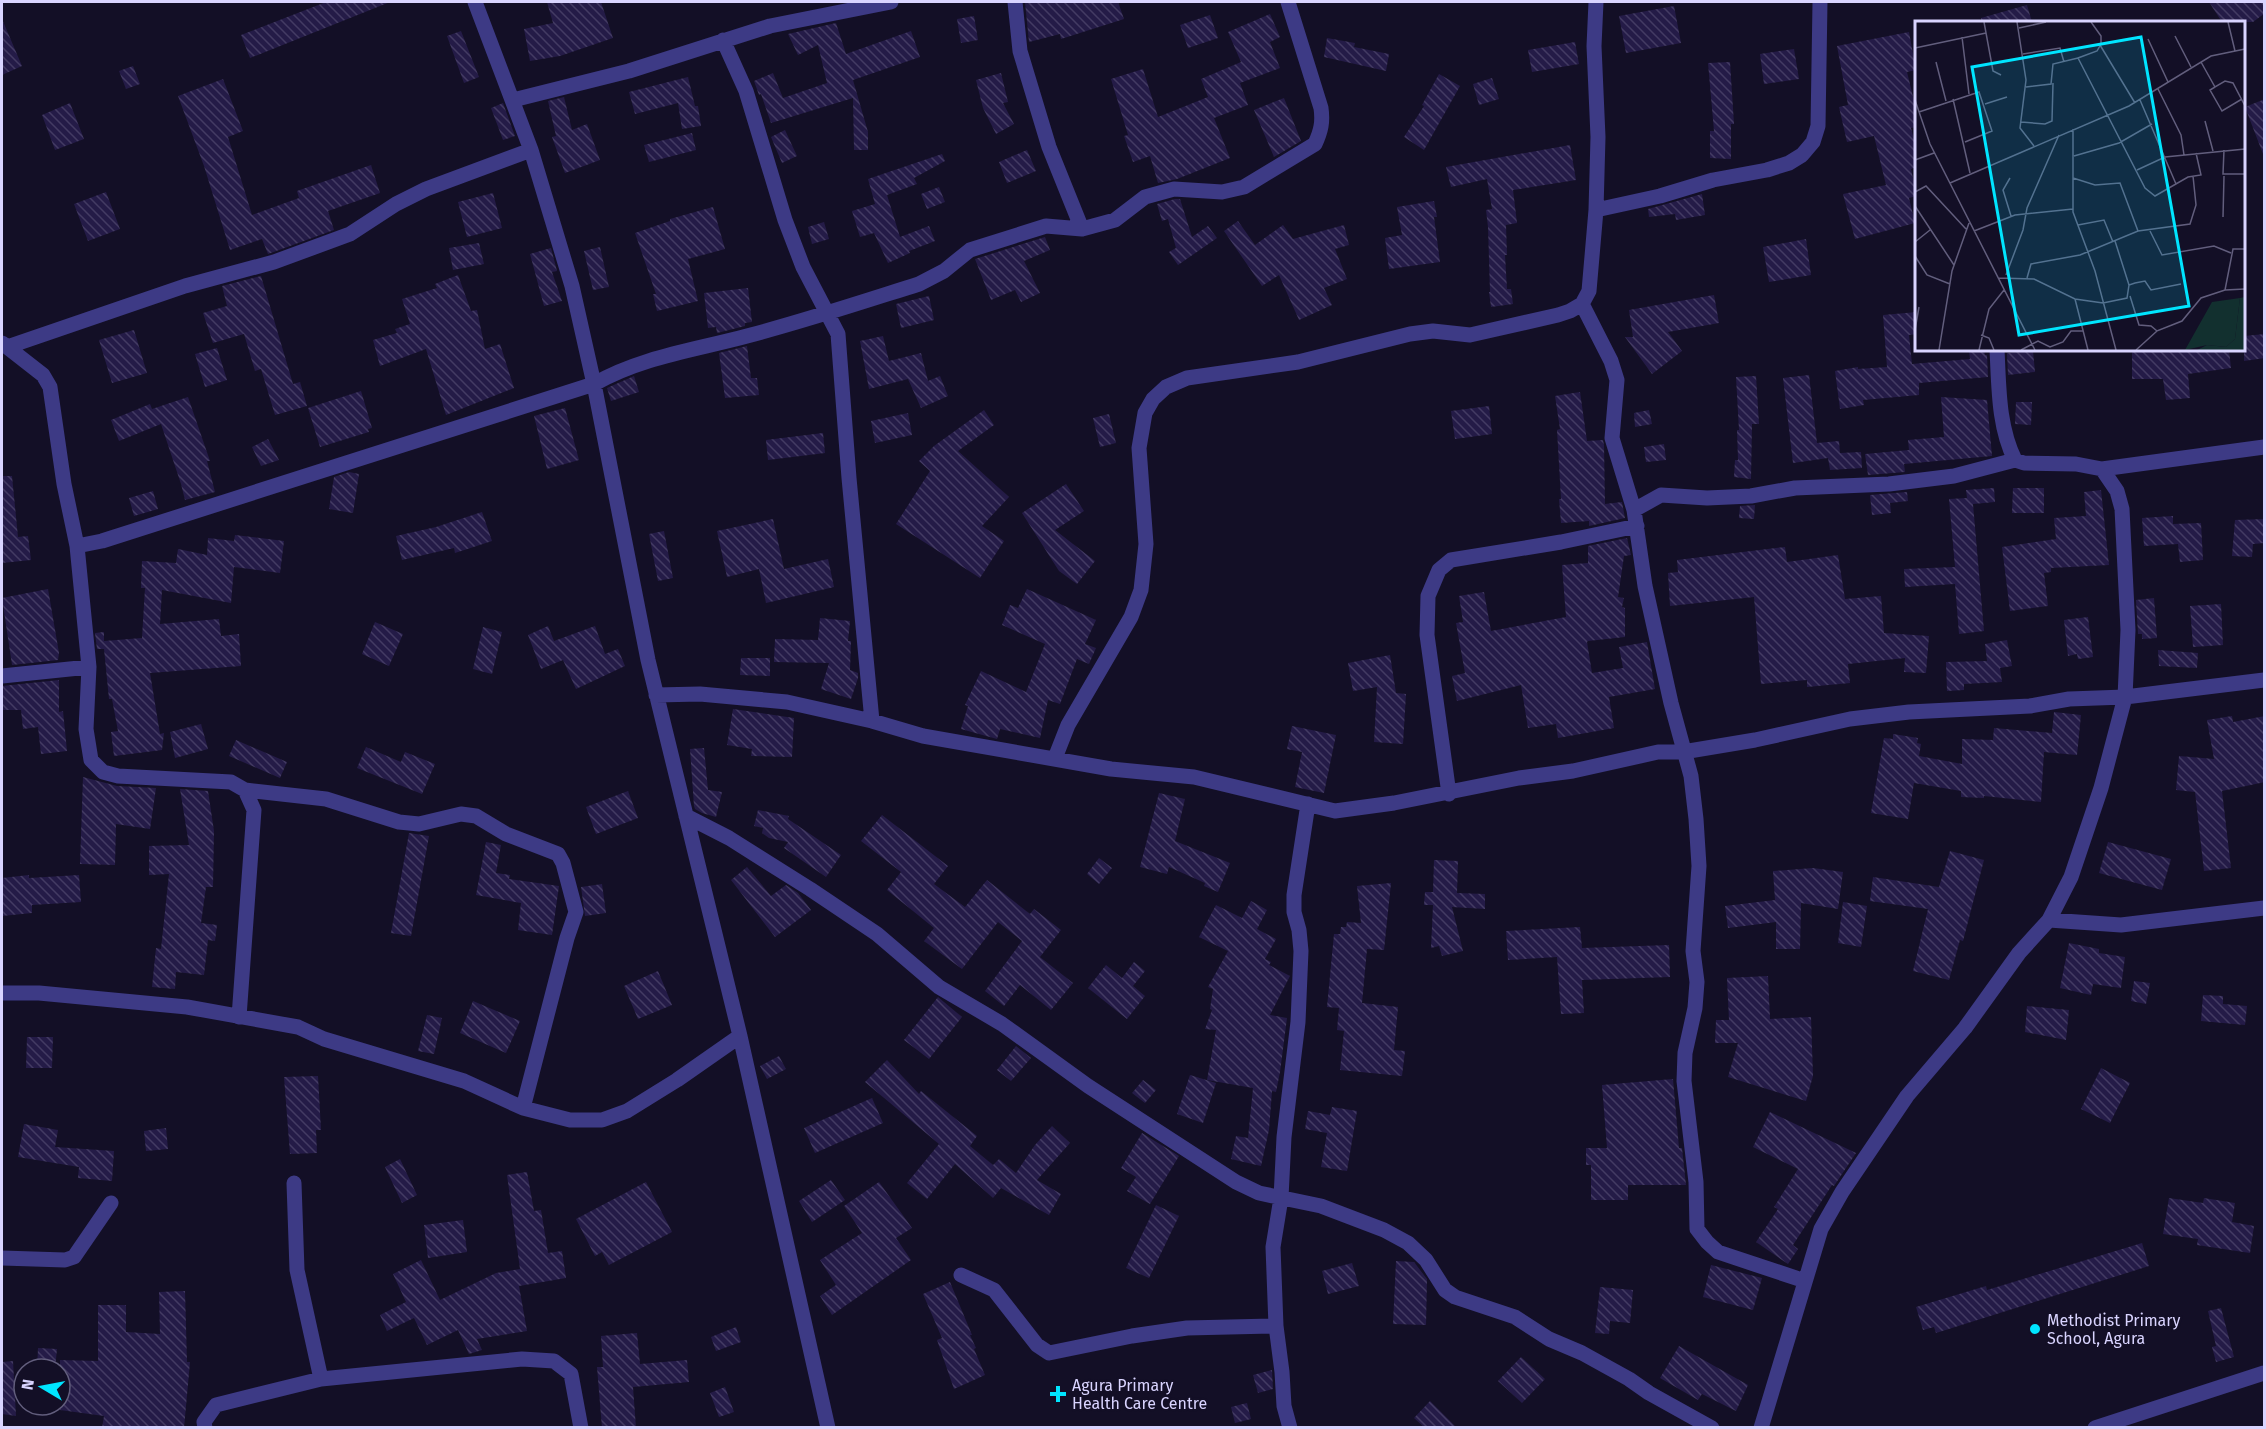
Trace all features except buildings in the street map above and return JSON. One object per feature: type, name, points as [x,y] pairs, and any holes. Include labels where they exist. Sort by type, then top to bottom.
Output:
[{"type":"street","points":[[475,2],[531,150],[572,286],[656,694],[740,1036],[828,1428]]},
{"type":"street","points":[[513,100],[628,71],[723,39],[770,26],[891,2]]},
{"type":"street","points":[[1015,2],[1020,51],[1049,147],[1082,229]]},
{"type":"street","points":[[77,546],[163,523],[594,384],[636,364],[748,336],[919,284],[944,271],[970,250],[1046,226],[1082,229],[1115,220],[1145,197],[1174,189],[1222,192],[1244,187],[1315,144],[1322,121],[1321,108],[1288,2]]},
{"type":"street","points":[[1055,758],[1068,725],[1131,617],[1141,590],[1146,544],[1139,448],[1145,413],[1153,399],[1166,387],[1187,378],[1298,362],[1410,334],[1433,331],[1470,335],[1558,315],[1582,304],[1589,291],[1596,210],[1598,137],[1594,46],[1596,2]]},
{"type":"street","points":[[1596,210],[1660,196],[1713,180],[1767,170],[1789,163],[1803,155],[1813,142],[1818,126],[1820,2]]},
{"type":"street","points":[[723,39],[746,91],[785,220],[803,267],[838,334],[872,721]]},
{"type":"street","points":[[4,345],[185,286],[274,262],[340,238],[396,204],[426,189],[531,150]]},
{"type":"street","points":[[1582,304],[1611,360],[1617,380],[1612,438],[1634,510],[1645,586],[1692,787],[1699,866],[1693,951],[1697,982],[1695,1008],[1685,1053],[1684,1082],[1696,1182],[1697,1228],[1718,1252],[1805,1281]]},
{"type":"street","points":[[4,345],[43,375],[50,387],[64,484],[77,546],[89,667],[86,729],[91,760],[103,772],[118,776],[231,782],[245,790],[326,799],[399,822],[419,824],[449,815],[476,816],[506,834],[558,854],[563,862],[576,912],[567,938],[523,1108]]},
{"type":"street","points":[[1997,351],[2001,410],[2010,451],[2015,460]]},
{"type":"street","points":[[1634,510],[1661,495],[1707,498],[1751,496],[1795,488],[1889,484],[1954,476],[2015,460],[2024,463],[2076,464],[2102,469],[2265,447]]},
{"type":"street","points":[[1761,1428],[1821,1229],[1842,1192],[1907,1096],[1965,1028],[2019,953],[2049,920],[2071,876],[2092,818],[2125,697],[2128,630],[2122,509],[2117,490],[2102,469]]},
{"type":"street","points":[[1449,794],[1427,634],[1428,596],[1439,570],[1451,560],[1561,542],[1637,526]]},
{"type":"street","points":[[2,676],[89,667]]},
{"type":"street","points":[[656,694],[700,694],[787,702],[872,721],[923,736],[1111,769],[1194,777],[1335,811],[1354,810],[1449,794],[1519,778],[1573,771],[1658,752],[1683,752],[1862,718],[1932,710],[2030,706],[2069,699],[2125,697],[2265,680]]},
{"type":"street","points":[[239,1017],[254,810],[245,790]]},
{"type":"street","points":[[1290,1428],[1284,1406],[1276,1326],[1273,1247],[1281,1198],[1284,1137],[1298,1022],[1301,951],[1294,912],[1294,895],[1308,804]]},
{"type":"street","points":[[686,816],[729,838],[876,933],[939,987],[1002,1024],[1088,1086],[1227,1176],[1259,1194],[1321,1206],[1384,1230],[1408,1243],[1426,1260],[1445,1290],[1455,1297],[1515,1317],[1549,1339],[1582,1353],[1712,1428]]},
{"type":"street","points":[[2049,920],[2121,925],[2265,908]]},
{"type":"street","points":[[2,993],[39,993],[187,1007],[298,1027],[324,1039],[464,1081],[523,1108],[570,1120],[602,1119],[627,1111],[677,1080],[740,1036]]},
{"type":"street","points":[[294,1183],[297,1270],[321,1379]]},
{"type":"street","points":[[2,1258],[65,1260],[74,1257],[111,1203]]},
{"type":"street","points":[[961,1275],[994,1290],[1037,1345],[1049,1353],[1132,1336],[1187,1328],[1276,1326]]},
{"type":"street","points":[[205,1428],[204,1422],[216,1406],[321,1379],[522,1359],[554,1361],[571,1374],[581,1428]]},
{"type":"street","points":[[2095,1428],[2265,1373]]},
{"type":"place","name":"Methodist Primary School, Agura","points":[[2035,1329]]},
{"type":"place","name":"Agura Primary Health Care Centre","points":[[1058,1394]]}]
